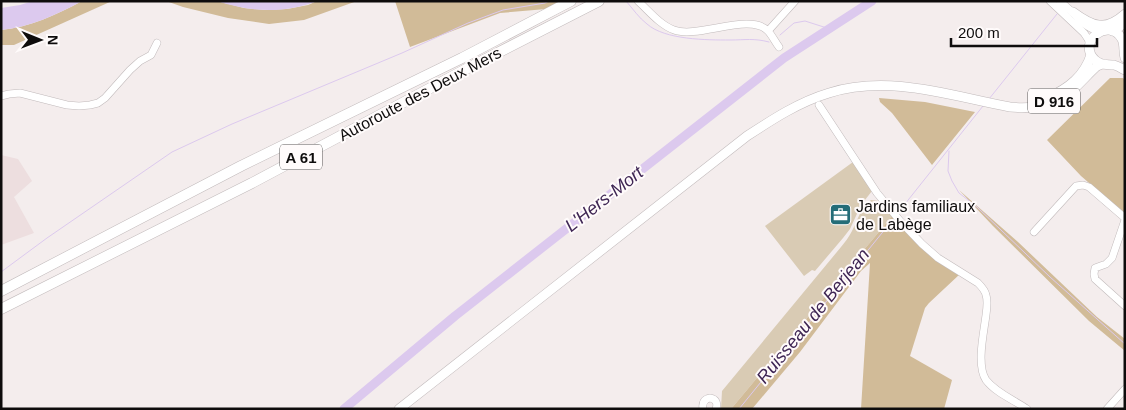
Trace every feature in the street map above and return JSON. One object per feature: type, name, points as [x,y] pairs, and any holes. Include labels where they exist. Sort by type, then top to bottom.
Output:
[{"type":"highway","name":"Autoroute des Deux Mers","points":[[1,291],[241,166],[462,58],[571,1]]},
{"type":"highway","name":"Autoroute des Deux Mers","points":[[1,309],[252,183],[459,72],[599,1]]},
{"type":"main road","points":[[1073,12],[1087,22],[1098,25],[1111,23],[1125,14]]},
{"type":"main road","points":[[1125,22],[1118,28],[1094,36],[1090,44],[1091,55],[1097,62],[1111,64],[1125,70]]},
{"type":"main road","points":[[1107,31],[1120,36],[1124,50],[1121,58],[1111,64]]},
{"type":"main road","name":"D 916","points":[[995,104],[1014,105],[1035,102],[1060,92],[1082,74],[1091,55]]},
{"type":"main road","name":"D 916","points":[[399,409],[747,136],[794,107],[828,93],[846,88],[873,85],[912,88],[980,102],[1024,108],[1052,102],[1069,93],[1094,68],[1102,64]]},
{"type":"street","points":[[638,1],[668,28],[680,32],[695,32],[746,24],[759,26],[768,31],[779,47]]},
{"type":"street","points":[[768,31],[795,1]]},
{"type":"street","points":[[1050,1],[1084,33],[1090,44]]},
{"type":"street","points":[[1060,1],[1084,25],[1096,30],[1107,31]]},
{"type":"street","points":[[1,96],[20,93],[79,106],[98,103],[140,61],[152,55],[157,43]]},
{"type":"street","points":[[819,106],[890,210],[938,258],[983,288],[987,300],[981,367],[987,381],[1027,409]]},
{"type":"street","points":[[1034,232],[1076,186],[1090,187],[1125,219],[1112,258],[1106,264],[1095,268],[1094,274],[1096,279],[1125,306]]},
{"type":"street","points":[[1107,409],[1125,389]]},
{"type":"street","points":[[703,409],[703,402],[710,398],[715,400],[716,409]]},
{"type":"shaded area","points":[[33,1],[82,1],[43,20],[1,30],[1,8]]},
{"type":"shaded area","points":[[82,1],[112,1],[14,45],[1,45],[1,30],[43,20]]},
{"type":"shaded area","points":[[166,1],[217,1],[244,8],[265,10],[287,9],[308,5],[317,1],[357,1],[304,20],[269,24],[228,18]]},
{"type":"shaded area","points":[[217,1],[317,1],[293,8],[267,10],[229,5]]},
{"type":"shaded area","points":[[395,1],[560,1],[546,9],[500,13],[410,47]]},
{"type":"shaded area","points":[[1110,78],[1123,78],[1125,80],[1125,214],[1081,176],[1047,140]]},
{"type":"shaded area","points":[[879,98],[925,102],[975,112],[932,165],[892,113],[880,102]]},
{"type":"shaded area","points":[[1,155],[18,159],[32,181],[14,197],[34,233],[1,245]]},
{"type":"shaded area","points":[[853,162],[872,191],[861,205],[850,229],[843,238],[815,271],[812,270],[804,276],[765,226]]},
{"type":"shaded area","points":[[959,190],[1018,242],[1097,317],[1125,339],[1125,351],[1089,321]]},
{"type":"shaded area","points":[[871,200],[879,201],[893,215],[731,409],[721,409],[722,391],[844,243],[862,210]]},
{"type":"shaded area","points":[[893,215],[960,274],[925,308],[910,356],[952,380],[944,409],[861,409],[870,263],[861,271],[800,352],[752,409],[731,409]]},
{"type":"waterway","points":[[1,272],[172,152],[232,124],[402,53],[468,23],[503,10],[549,1]]},
{"type":"waterway","points":[[626,1],[644,22],[664,33],[698,39],[769,42]]},
{"type":"waterway","name":"L'Hers-Mort","points":[[344,409],[455,316],[784,58],[872,1]]},
{"type":"waterway","name":"Ruisseau de Berjean","points":[[989,99],[1057,14]]},
{"type":"waterway","points":[[780,35],[794,23],[805,21],[830,29]]},
{"type":"waterway","name":"Ruisseau de Berjean","points":[[897,214],[983,106]]},
{"type":"waterway","points":[[949,151],[948,171],[959,193],[977,207],[1050,277],[1125,344]]},
{"type":"waterway","name":"Ruisseau de Berjean","points":[[739,409],[895,217]]},
{"type":"place","name":"Jardins familiaux de Labège","points":[[840,215]]}]
